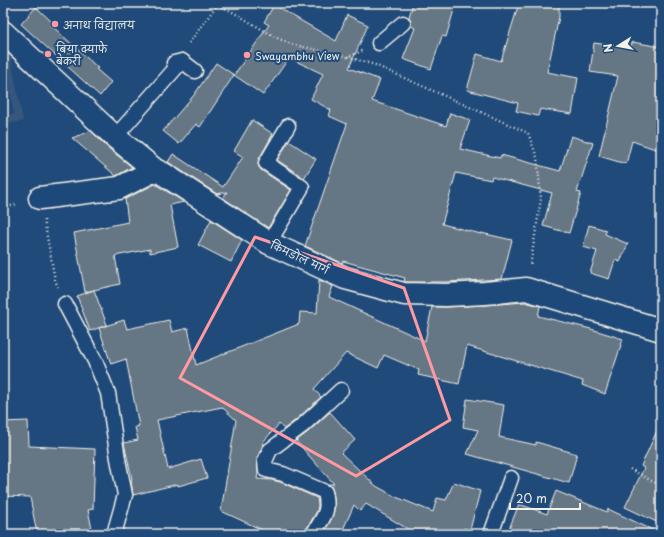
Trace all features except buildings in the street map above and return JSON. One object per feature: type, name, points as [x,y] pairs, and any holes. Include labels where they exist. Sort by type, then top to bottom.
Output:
[{"type":"street","name":"किमडोल मार्ग","points":[[3,32],[12,51],[155,170],[162,173],[269,243],[345,278],[404,294],[446,295],[526,289],[661,330]]},
{"type":"street","points":[[40,198],[119,188],[155,170]]},
{"type":"lane","points":[[379,43],[403,23]]},
{"type":"lane","points":[[115,137],[178,62],[196,71]]},
{"type":"lane","points":[[269,243],[302,187],[266,163],[288,126]]},
{"type":"lane","points":[[65,304],[95,361],[108,393],[125,495],[114,534]]},
{"type":"lane","points":[[313,534],[327,510],[325,492],[282,474],[266,470],[265,461],[270,450],[302,426],[340,390]]},
{"type":"lane","points":[[491,534],[511,478]]},
{"type":"path","points":[[585,3],[619,9],[633,3]]},
{"type":"path","points":[[178,62],[217,5],[231,11],[275,37],[291,44],[348,57],[375,65],[528,133],[538,157],[541,199],[526,289]]},
{"type":"path","points":[[348,57],[379,43]]},
{"type":"path","points":[[40,198],[55,280],[65,304]]},
{"type":"path","points":[[630,469],[661,486]]},
{"type":"highlighted area","points":[[255,237],[404,288],[450,420],[356,476],[180,378]]},
{"type":"shaded area","points":[[10,54],[23,121],[3,125],[3,116],[14,114],[7,75],[3,76],[3,55]]},
{"type":"place","name":"अनाथ विद्यालय","points":[[55,24]]},
{"type":"place","name":"बिया क्याफे बेकरी","points":[[48,54]]},
{"type":"place","name":"Swayambhu View","points":[[247,55]]}]
